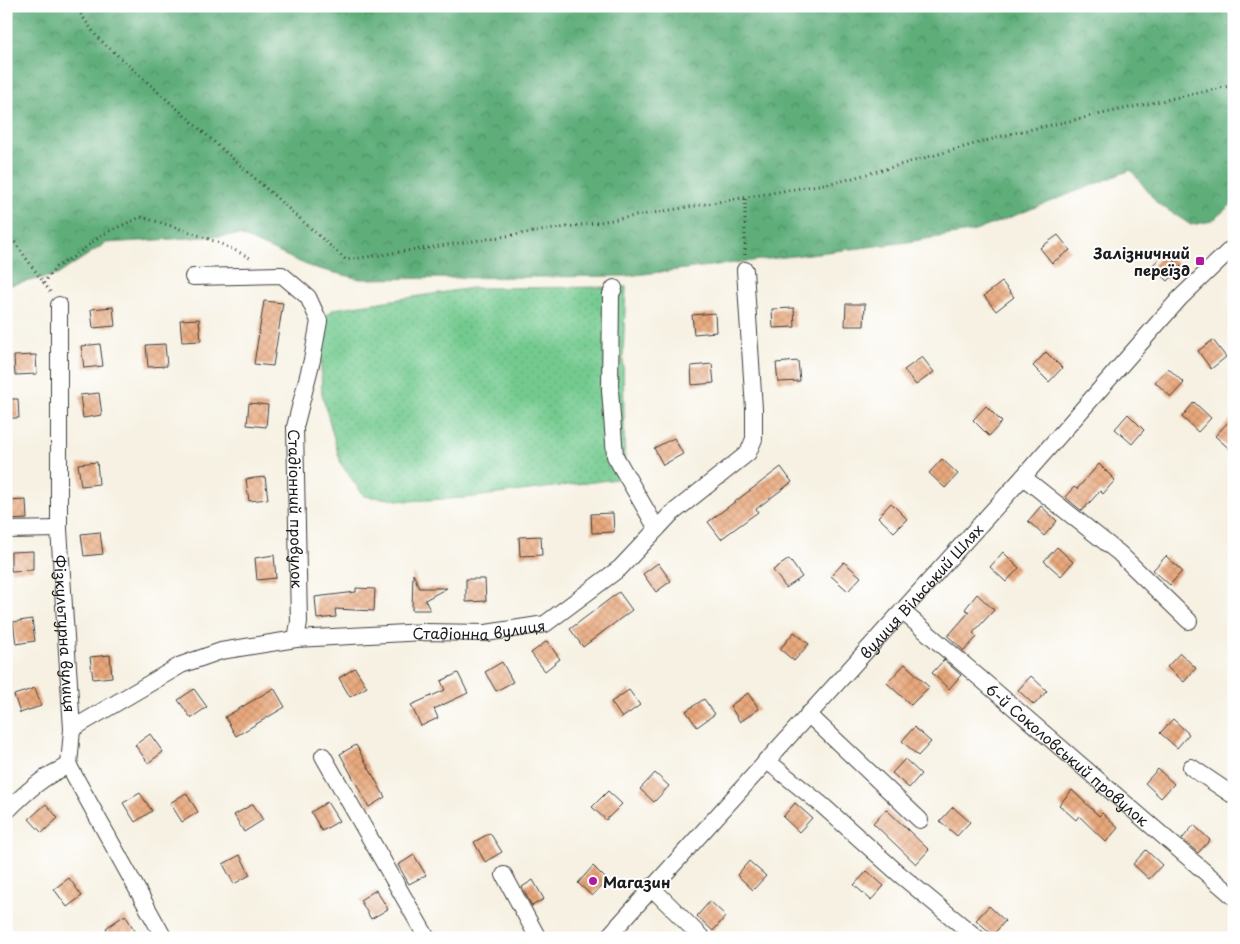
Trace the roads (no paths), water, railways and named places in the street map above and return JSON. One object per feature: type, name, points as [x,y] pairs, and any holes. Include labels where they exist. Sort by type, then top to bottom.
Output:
[{"type":"street","name":"вулиця Вільський Шлях","points":[[608,938],[651,887],[1023,477],[1180,298],[1234,246]]},
{"type":"street","name":"Стадіонна вулиця","points":[[72,729],[181,664],[221,651],[296,638],[424,632],[486,633],[545,624],[620,568],[670,514],[748,453],[754,439],[745,270]]},
{"type":"street","name":"Стадіонний провулок","points":[[193,277],[282,275],[308,297],[319,321],[310,368],[295,427],[299,622],[296,638]]},
{"type":"street","points":[[614,288],[611,294],[610,390],[615,456],[657,529]]},
{"type":"street","name":"Фізкультурна вулиця","points":[[59,305],[59,529],[72,729],[69,766]]},
{"type":"street","points":[[1023,477],[1119,554],[1189,621]]},
{"type":"street","points":[[6,530],[59,529]]},
{"type":"street","name":"6-й Соколовський провулок","points":[[902,611],[1234,897]]},
{"type":"street","points":[[808,714],[920,820]]},
{"type":"street","points":[[323,756],[428,938]]},
{"type":"street","points":[[766,760],[822,805],[898,874],[977,938]]},
{"type":"street","points":[[6,812],[45,778],[69,766],[164,938]]},
{"type":"street","points":[[1191,767],[1234,796]]},
{"type":"street","points":[[504,875],[538,938]]},
{"type":"street","points":[[651,887],[702,938]]},
{"type":"place","name":"Залізничний переїзд","points":[[1200,261]]},
{"type":"place","name":"Магазин","points":[[593,881]]}]
